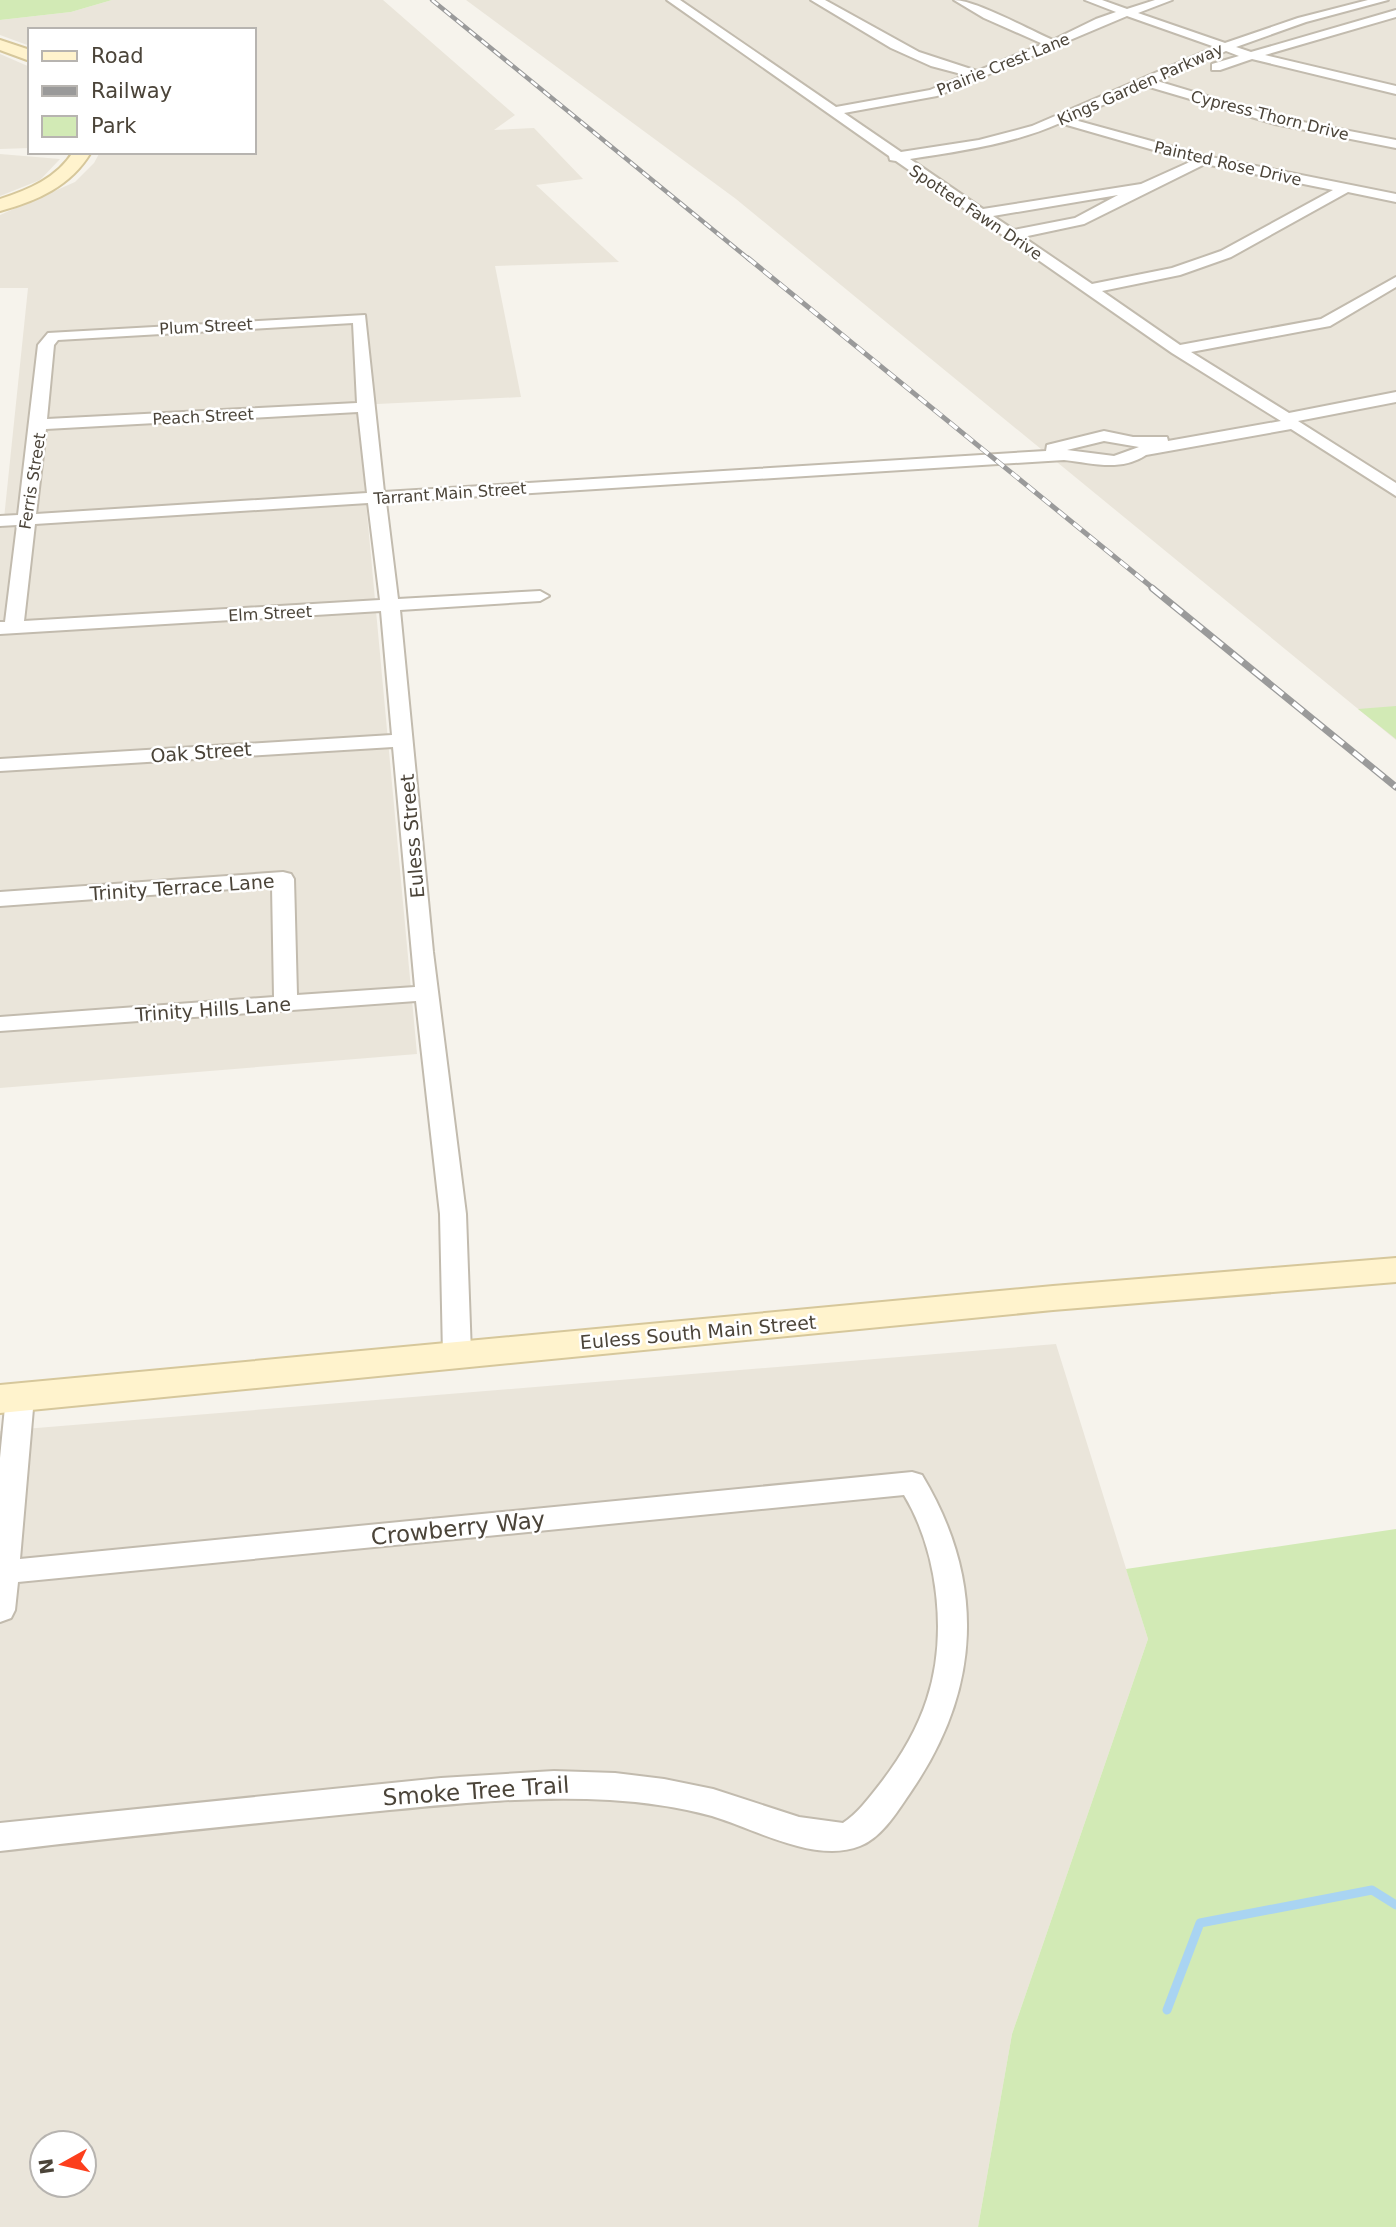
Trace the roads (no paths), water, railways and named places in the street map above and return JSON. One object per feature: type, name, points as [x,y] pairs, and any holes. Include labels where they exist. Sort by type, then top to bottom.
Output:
[{"type":"street","name":"Spotted Fawn Drive","points":[[673,0],[835,111],[895,157],[1177,350],[1396,491]]},
{"type":"street","points":[[817,0],[885,42],[917,58],[980,75]]},
{"type":"street","points":[[960,0],[988,16],[1054,44]]},
{"type":"street","points":[[1091,0],[1249,55],[1396,90]]},
{"type":"street","name":"Prairie Crest Lane","points":[[835,111],[907,99],[961,83],[1054,44],[1100,21],[1166,0]]},
{"type":"street","name":"Kings Garden Parkway","points":[[895,157],[1008,138],[1062,120],[1223,47],[1292,22],[1382,0]]},
{"type":"street","name":"Kings Garden Parkway","points":[[1143,100],[1249,55],[1396,13]]},
{"type":"street","points":[[0,46],[28,55]]},
{"type":"street","points":[[917,58],[914,62],[923,68],[961,83]]},
{"type":"street","points":[[1366,83],[1396,73]]},
{"type":"street","name":"Cypress Thorn Drive","points":[[1146,82],[1275,120],[1396,144]]},
{"type":"street","name":"Kings Garden Parkway","points":[[1046,140],[1107,116]]},
{"type":"street","name":"Painted Rose Drive","points":[[1062,120],[1204,160],[1396,198]]},
{"type":"street","points":[[910,167],[1003,152]]},
{"type":"street","points":[[0,205],[32,195],[55,181],[71,169],[81,154]]},
{"type":"street","points":[[1010,234],[1079,221],[1204,160]]},
{"type":"street","points":[[980,214],[1144,187]]},
{"type":"street","points":[[1090,289],[1175,272],[1226,254],[1344,189]]},
{"type":"street","points":[[1177,350],[1325,323],[1396,281]]},
{"type":"street","name":"Plum Street","points":[[53,335],[359,318]]},
{"type":"street","name":"Euless Street","points":[[359,318],[365,407],[390,606],[426,993],[453,1214],[457,1354]]},
{"type":"street","name":"Ferris Street","points":[[7,628],[40,424],[46,345],[53,335]]},
{"type":"street","points":[[1290,421],[1396,397]]},
{"type":"street","points":[[991,457],[1063,447],[1104,436],[1137,446],[1396,406]]},
{"type":"street","name":"Peach Street","points":[[40,424],[365,407]]},
{"type":"street","points":[[991,457],[1064,455],[1114,462],[1124,461],[1137,446]]},
{"type":"street","name":"Tarrant Main Street","points":[[0,521],[991,457]]},
{"type":"street","name":"Elm Street","points":[[7,628],[540,596]]},
{"type":"street","name":"Oak Street","points":[[0,765],[403,740]]},
{"type":"street","name":"Trinity Terrace Lane","points":[[0,900],[283,879],[286,1003]]},
{"type":"street","name":"Trinity Hills Lane","points":[[0,1024],[426,993]]},
{"type":"street","name":"Euless South Main Street","points":[[10,1398],[1039,1300],[1396,1270]]},
{"type":"street","points":[[0,1610],[4,1573],[10,1398]]},
{"type":"street","name":"Crowberry Way","points":[[4,1573],[912,1483]]},
{"type":"street","name":"Smoke Tree Trail","points":[[0,1837],[208,1812],[522,1784],[649,1789],[711,1802],[822,1837],[848,1837],[864,1826],[901,1781],[927,1735],[947,1684],[952,1602],[940,1545],[925,1502],[912,1483]]},
{"type":"waterway","points":[[1167,2010],[1200,1923],[1372,1890],[1396,1905]]},
{"type":"railway","points":[[432,0],[750,260]]},
{"type":"railway","points":[[748,258],[1154,589]]},
{"type":"railway","points":[[1152,588],[1396,787]]}]
